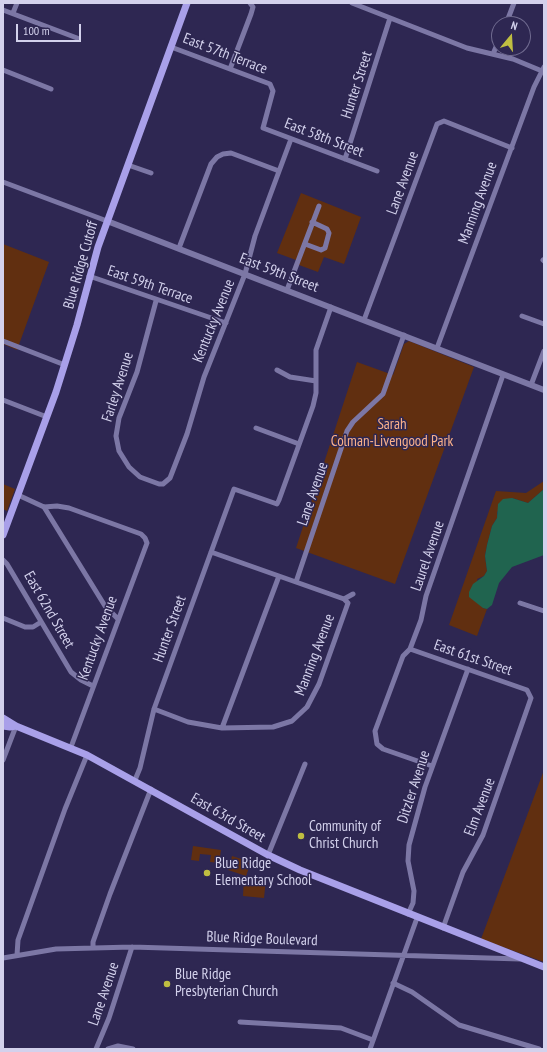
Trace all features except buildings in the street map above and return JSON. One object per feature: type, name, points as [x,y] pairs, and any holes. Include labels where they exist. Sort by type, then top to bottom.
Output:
[{"type":"main road","name":"Blue Ridge Cutoff","points":[[3,535],[65,365],[89,276],[107,221],[187,3]]},
{"type":"main road","name":"East 63rd Street","points":[[3,718],[16,726],[71,747],[87,755],[135,780],[268,855],[417,918],[544,967]]},
{"type":"main road","name":"East 63rd Street","points":[[3,726],[16,726]]},
{"type":"street","points":[[13,13],[17,3]]},
{"type":"street","points":[[352,3],[467,48],[491,54]]},
{"type":"street","points":[[366,8],[368,3]]},
{"type":"street","points":[[509,16],[514,3]]},
{"type":"street","points":[[230,68],[252,5]]},
{"type":"street","points":[[3,10],[77,38]]},
{"type":"street","name":"Hunter Street","points":[[345,159],[390,18]]},
{"type":"street","name":"East 57th Terrace","points":[[171,46],[270,84],[273,92],[263,128]]},
{"type":"street","points":[[501,56],[543,69]]},
{"type":"street","name":"Manning Avenue","points":[[437,348],[534,86],[543,69]]},
{"type":"street","points":[[3,70],[52,89]]},
{"type":"street","name":"Lane Avenue","points":[[364,320],[439,123],[444,121],[512,148]]},
{"type":"street","name":"East 58th Street","points":[[263,128],[377,171]]},
{"type":"street","name":"Kentucky Avenue","points":[[160,484],[170,478],[187,434],[204,377],[245,274],[254,236],[292,139]]},
{"type":"street","points":[[180,248],[211,164],[218,156],[230,153],[279,171]]},
{"type":"street","points":[[128,165],[151,173]]},
{"type":"street","name":"East 59th Street","points":[[3,182],[180,248],[544,390]]},
{"type":"street","points":[[287,290],[318,206]]},
{"type":"street","points":[[305,244],[321,250],[324,248],[329,232],[327,229],[312,222]]},
{"type":"street","name":"East 59th Terrace","points":[[89,276],[226,323]]},
{"type":"street","name":"Farley Avenue","points":[[156,300],[137,372],[119,418],[116,436],[119,451],[129,467],[140,477],[160,484]]},
{"type":"street","points":[[256,428],[299,444],[313,406],[316,381],[316,350],[331,307]]},
{"type":"street","points":[[522,316],[544,324]]},
{"type":"street","name":"Lane Avenue","points":[[296,582],[347,431],[353,422],[383,394],[404,335]]},
{"type":"street","points":[[3,341],[65,365]]},
{"type":"street","points":[[531,385],[544,351]]},
{"type":"street","points":[[277,370],[290,377],[316,381]]},
{"type":"street","name":"Laurel Avenue","points":[[432,766],[383,749],[377,743],[375,731],[403,656],[410,649],[421,620],[426,596],[503,375]]},
{"type":"street","points":[[3,400],[47,417]]},
{"type":"street","name":"Hunter Street","points":[[135,780],[140,768],[154,709],[234,489],[277,504],[299,444]]},
{"type":"street","points":[[18,496],[44,507],[105,606],[118,618]]},
{"type":"street","name":"Kentucky Avenue","points":[[44,507],[57,506],[69,508],[141,534],[146,538],[146,543],[71,747]]},
{"type":"street","points":[[211,552],[344,599],[353,594]]},
{"type":"street","name":"East 62nd Street","points":[[3,560],[8,564],[71,672],[81,680],[93,686]]},
{"type":"street","points":[[154,709],[188,722],[222,728],[279,576]]},
{"type":"street","name":"Manning Avenue","points":[[222,728],[282,726],[297,717],[307,707],[319,684],[348,603],[344,599]]},
{"type":"street","points":[[520,603],[544,610]]},
{"type":"street","points":[[3,618],[25,627],[33,627],[41,622]]},
{"type":"street","name":"East 61st Street","points":[[410,649],[528,691]]},
{"type":"street","name":"Ditzler Avenue","points":[[408,914],[414,892],[408,861],[409,844],[432,766],[468,669]]},
{"type":"street","name":"Elm Avenue","points":[[442,928],[463,872],[483,836],[531,698],[528,691]]},
{"type":"street","points":[[3,760],[16,726]]},
{"type":"street","points":[[17,955],[18,940],[65,809],[87,755]]},
{"type":"street","points":[[268,855],[304,764]]},
{"type":"street","points":[[93,947],[93,942],[110,894],[151,789]]},
{"type":"street","points":[[370,1049],[417,918]]},
{"type":"street","name":"Lane Avenue","points":[[97,1048],[109,1018],[132,947]]},
{"type":"street","name":"Blue Ridge Boulevard","points":[[3,958],[56,949],[132,947],[520,959]]},
{"type":"street","points":[[394,983],[412,992],[459,1025],[539,1049]]},
{"type":"street","points":[[240,1022],[341,1028],[373,1040]]},
{"type":"street","points":[[108,1049],[118,1046],[133,1049]]},
{"type":"green space","points":[[301,193],[361,217],[344,264],[324,257],[318,272],[299,265],[296,260],[277,253]]},
{"type":"green space","points":[[3,244],[49,262],[17,350],[3,344]]},
{"type":"green space","name":"Sarah Colman-Livengood Park","points":[[409,341],[474,367],[395,584],[296,548],[357,362],[393,375],[404,344]]},
{"type":"green space","points":[[544,481],[544,489],[528,503],[512,498],[497,512],[497,518],[492,526],[485,556],[487,571],[484,576],[477,579],[483,608],[487,609],[477,636],[449,625],[496,491],[526,493]]},
{"type":"green space","points":[[3,484],[15,489],[7,511],[3,509]]},
{"type":"green space","points":[[544,770],[544,962],[481,939]]},
{"type":"green space","points":[[193,846],[221,850],[219,863],[210,862],[211,855],[200,854],[199,861],[191,860]]},
{"type":"green space","points":[[232,856],[251,862],[246,876],[228,870]]},
{"type":"green space","points":[[244,877],[266,879],[264,898],[243,896]]},
{"type":"shaded area","points":[[544,489],[544,555],[512,567],[499,583],[492,605],[487,609],[483,608],[469,597],[469,592],[473,584],[484,576],[487,571],[485,556],[492,526],[497,518],[498,504],[503,499],[512,498],[528,503]]},
{"type":"place","name":"Community of Christ Church","points":[[301,836]]},
{"type":"place","name":"Blue Ridge Elementary School","points":[[207,873]]},
{"type":"place","name":"Blue Ridge Presbyterian Church","points":[[167,984]]}]
